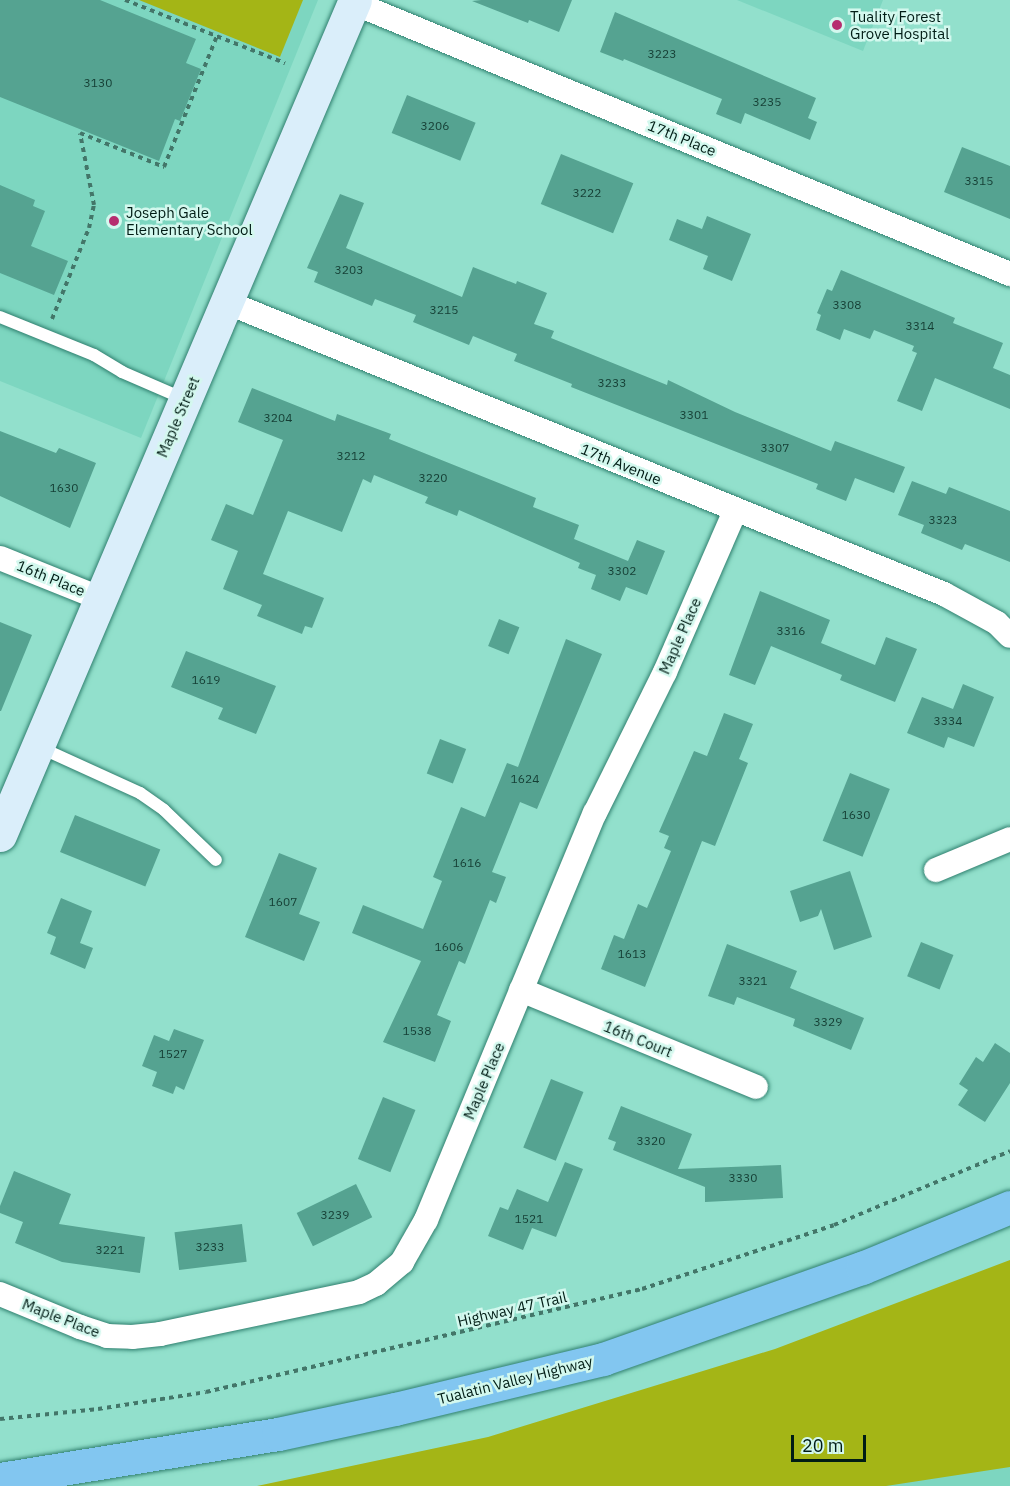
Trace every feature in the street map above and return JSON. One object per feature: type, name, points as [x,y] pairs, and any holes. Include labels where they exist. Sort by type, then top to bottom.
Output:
[{"type":"highway","name":"Tualatin Valley Highway","points":[[0,1479],[278,1434],[395,1409],[603,1359],[851,1272],[1010,1207]]},
{"type":"street","name":"17th Place","points":[[355,1],[1010,273]]},
{"type":"street","name":"Maple Street","points":[[0,835],[355,1]]},
{"type":"street","name":"17th Avenue","points":[[226,302],[735,511],[944,594],[997,623],[1010,636]]},
{"type":"street","name":"Maple Place","points":[[0,1294],[107,1336],[132,1337],[160,1334],[359,1292],[376,1284],[402,1262],[426,1220],[595,813],[665,672],[735,511]]},
{"type":"street","name":"16th Place","points":[[0,558],[102,598]]},
{"type":"street","points":[[936,870],[1010,839]]},
{"type":"street","name":"16th Court","points":[[521,990],[756,1087]]},
{"type":"lane","points":[[0,317],[94,355],[122,372],[185,399]]},
{"type":"lane","points":[[38,746],[140,793],[164,810],[216,860]]},
{"type":"path","points":[[125,0],[285,63]]},
{"type":"path","points":[[51,320],[89,228],[94,205],[80,133],[164,166],[217,36]]},
{"type":"path","name":"Highway 47 Trail","points":[[0,1419],[98,1409],[206,1392],[642,1289],[834,1225],[1010,1151]]},
{"type":"shaded area","name":"Joseph Gale Elementary School","points":[[0,0],[318,0],[141,438],[0,381]]},
{"type":"shaded area","name":"Tuality Forest Grove Hospital","points":[[737,0],[883,0],[863,51]]},
{"type":"shaded area","points":[[1010,1463],[1010,1486],[853,1486]]},
{"type":"green space","points":[[139,0],[303,0],[280,57]]},
{"type":"green space","points":[[1010,1260],[1010,1467],[886,1486],[257,1486],[488,1437],[775,1349]]},
{"type":"building","points":[[0,0],[100,0],[196,39],[186,63],[201,69],[180,121],[175,119],[159,161],[0,97]]},
{"type":"building","points":[[572,0],[559,32],[529,20],[528,23],[472,1]]},
{"type":"building","points":[[615,12],[816,98],[808,118],[817,122],[810,140],[745,113],[741,124],[716,114],[722,99],[624,59],[623,61],[600,52]]},
{"type":"building","points":[[407,95],[476,123],[460,161],[392,133]]},
{"type":"building","points":[[962,147],[1010,166],[1010,219],[944,192]]},
{"type":"building","points":[[561,154],[633,183],[613,233],[541,204]]},
{"type":"building","points":[[0,185],[35,200],[33,206],[45,211],[31,246],[68,261],[54,295],[0,273]]},
{"type":"building","points":[[340,194],[364,203],[346,248],[462,297],[473,267],[547,293],[534,324],[554,331],[551,338],[667,385],[668,380],[735,412],[831,451],[835,441],[905,467],[894,493],[855,478],[846,501],[816,489],[818,484],[571,387],[572,384],[514,361],[517,354],[473,336],[469,345],[413,322],[416,315],[375,299],[372,306],[314,282],[318,272],[307,268]]},
{"type":"building","points":[[707,216],[751,234],[732,281],[703,269],[708,256],[669,240],[677,219],[702,229]]},
{"type":"building","points":[[841,270],[955,318],[953,323],[1003,343],[993,368],[1010,375],[1010,409],[935,378],[922,411],[897,401],[917,353],[912,351],[914,346],[874,330],[870,339],[844,329],[840,340],[816,330],[821,315],[817,313],[827,289],[832,291]]},
{"type":"building","points":[[252,388],[335,421],[337,414],[391,434],[389,439],[536,498],[533,507],[579,525],[574,539],[628,561],[637,540],[665,551],[647,595],[626,587],[620,601],[591,589],[596,575],[578,568],[580,563],[459,510],[457,516],[425,503],[428,497],[374,475],[371,483],[363,479],[342,532],[288,511],[263,574],[324,598],[312,628],[305,626],[302,634],[257,616],[262,605],[223,589],[238,551],[211,540],[226,504],[253,515],[283,440],[238,422]]},
{"type":"building","points":[[0,431],[56,453],[59,448],[96,463],[70,528],[0,496]]},
{"type":"building","points":[[912,481],[946,494],[949,487],[1010,511],[1010,562],[965,544],[962,550],[921,533],[924,525],[898,515]]},
{"type":"building","points":[[760,591],[830,620],[821,643],[875,665],[886,637],[917,649],[895,702],[840,680],[842,675],[771,646],[755,685],[729,675]]},
{"type":"building","points":[[499,619],[519,627],[509,654],[488,646]]},
{"type":"building","points":[[0,622],[32,635],[1,711],[0,711]]},
{"type":"building","points":[[566,639],[602,654],[537,809],[520,802],[492,872],[506,877],[496,903],[490,900],[465,964],[459,961],[437,1015],[451,1021],[435,1062],[383,1042],[421,961],[352,933],[363,905],[423,929],[442,881],[433,877],[461,807],[485,817],[507,763],[518,767]]},
{"type":"building","points":[[186,651],[276,686],[256,734],[218,719],[223,708],[171,687]]},
{"type":"building","points":[[963,684],[994,697],[974,747],[948,737],[944,748],[907,733],[922,697],[953,709]]},
{"type":"building","points":[[724,713],[753,724],[739,759],[748,763],[715,846],[702,841],[645,987],[601,969],[614,935],[624,939],[638,904],[647,908],[671,851],[664,848],[669,836],[659,832],[694,751],[707,756]]},
{"type":"building","points":[[440,739],[466,749],[453,784],[427,774]]},
{"type":"building","points":[[850,773],[890,789],[863,857],[823,841]]},
{"type":"building","points":[[75,815],[160,849],[145,887],[60,852]]},
{"type":"building","points":[[279,853],[317,868],[299,914],[320,922],[304,961],[245,937]]},
{"type":"building","points":[[850,871],[872,937],[834,950],[821,909],[818,916],[800,922],[790,891]]},
{"type":"building","points":[[61,898],[92,911],[80,943],[93,948],[85,969],[50,954],[56,937],[47,933]]},
{"type":"building","points":[[921,942],[953,955],[940,989],[907,976]]},
{"type":"building","points":[[727,944],[797,971],[790,988],[864,1018],[851,1050],[793,1026],[795,1019],[737,997],[734,1005],[708,996]]},
{"type":"building","points":[[174,1029],[204,1040],[184,1090],[176,1086],[173,1094],[152,1086],[157,1072],[142,1066],[154,1035],[169,1041]]},
{"type":"building","points":[[995,1043],[1010,1053],[1010,1083],[985,1122],[958,1105],[968,1090],[959,1084],[976,1057],[983,1062]]},
{"type":"building","points":[[551,1079],[583,1092],[556,1161],[523,1148]]},
{"type":"building","points":[[383,1097],[415,1110],[390,1172],[358,1159]]},
{"type":"building","points":[[621,1106],[692,1134],[678,1169],[781,1165],[783,1198],[705,1202],[705,1187],[613,1150],[616,1142],[608,1139]]},
{"type":"building","points":[[565,1162],[583,1169],[556,1237],[532,1228],[523,1250],[488,1236],[500,1207],[508,1210],[517,1189],[548,1202]]},
{"type":"building","points":[[14,1171],[71,1194],[59,1224],[145,1237],[140,1273],[62,1262],[15,1243],[23,1222],[0,1213],[0,1206]]},
{"type":"building","points":[[356,1184],[372,1217],[313,1246],[297,1213]]},
{"type":"building","points":[[242,1224],[247,1262],[179,1270],[175,1232]]},
{"type":"place","name":"Tuality Forest Grove Hospital","points":[[837,25]]},
{"type":"place","name":"Joseph Gale Elementary School","points":[[114,221]]}]
